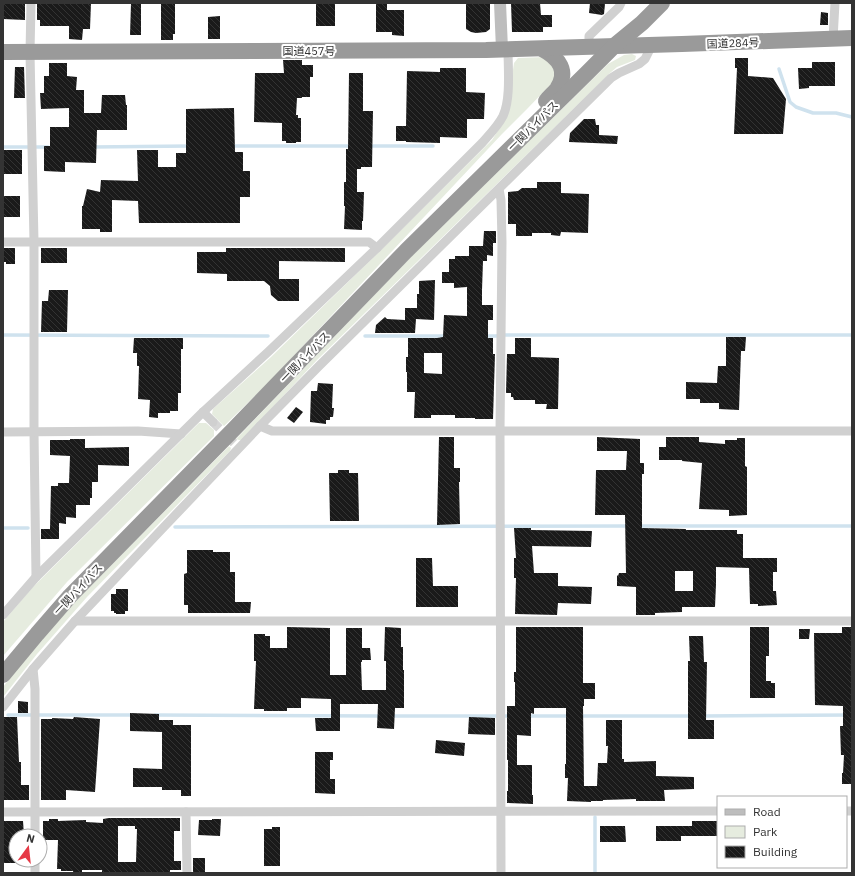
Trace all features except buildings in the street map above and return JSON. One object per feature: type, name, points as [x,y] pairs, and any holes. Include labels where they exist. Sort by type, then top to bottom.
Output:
[{"type":"highway","name":"一関バイパス","points":[[614,46],[636,17],[650,3]]},
{"type":"highway","name":"一関バイパス","points":[[3,675],[70,596],[406,251],[614,46],[642,23],[662,3]]},
{"type":"highway","name":"国道284号","points":[[614,46],[852,38]]},
{"type":"highway","name":"国道457号","points":[[3,52],[542,49],[614,46]]},
{"type":"highway","points":[[406,251],[440,210],[556,90],[561,82],[562,68],[554,56],[542,49]]},
{"type":"street","points":[[31,3],[30,52],[34,242],[36,577]]},
{"type":"street","points":[[3,615],[36,577],[180,434],[377,248],[482,143],[496,127],[503,115],[507,93],[505,49],[500,3]]},
{"type":"street","points":[[589,47],[590,36],[619,7],[621,3]]},
{"type":"street","points":[[833,39],[835,3]]},
{"type":"street","points":[[3,706],[75,621],[162,529],[237,445],[260,426],[611,78],[639,64],[645,59],[652,45]]},
{"type":"street","points":[[499,189],[501,200],[502,242],[500,431],[501,873]]},
{"type":"street","points":[[3,242],[369,242],[377,248]]},
{"type":"street","points":[[203,412],[213,422]]},
{"type":"street","points":[[260,426],[272,431],[852,431]]},
{"type":"street","points":[[3,432],[138,431],[180,434]]},
{"type":"street","points":[[75,621],[852,621]]},
{"type":"street","points":[[33,669],[35,689],[35,828]]},
{"type":"street","points":[[3,812],[717,811]]},
{"type":"street","points":[[186,812],[187,873]]},
{"type":"green space","points":[[632,54],[636,56],[635,60],[617,67],[610,73],[318,359],[242,440],[236,439],[411,257],[608,64],[624,55]]},
{"type":"green space","points":[[545,57],[550,59],[556,76],[554,81],[502,134],[271,380],[224,426],[212,414],[213,409],[271,357],[492,140],[506,118],[514,63],[518,58]]},
{"type":"green space","points":[[199,423],[206,423],[214,430],[214,436],[67,582],[3,656],[3,622],[32,588]]},
{"type":"green space","points":[[229,446],[231,448],[230,451],[87,597],[37,654],[3,697],[3,687],[35,647],[78,599]]},
{"type":"waterway","points":[[779,69],[790,102],[796,107],[813,113],[836,113],[852,117]]},
{"type":"waterway","points":[[92,147],[190,146]]},
{"type":"waterway","points":[[230,146],[352,146]]},
{"type":"waterway","points":[[368,146],[433,146]]},
{"type":"waterway","points":[[3,147],[48,147]]},
{"type":"waterway","points":[[3,335],[268,336]]},
{"type":"waterway","points":[[484,336],[852,335]]},
{"type":"waterway","points":[[365,336],[448,336]]},
{"type":"waterway","points":[[175,527],[629,526]]},
{"type":"waterway","points":[[638,526],[852,526]]},
{"type":"waterway","points":[[3,528],[28,528]]},
{"type":"waterway","points":[[8,715],[133,715]]},
{"type":"waterway","points":[[155,715],[381,716]]},
{"type":"waterway","points":[[703,716],[852,715]]},
{"type":"waterway","points":[[391,716],[511,716]]},
{"type":"waterway","points":[[527,716],[569,716]]},
{"type":"waterway","points":[[579,716],[691,716]]},
{"type":"waterway","points":[[595,817],[595,873]]},
{"type":"tunnel","points":[[213,422],[234,443]]}]
